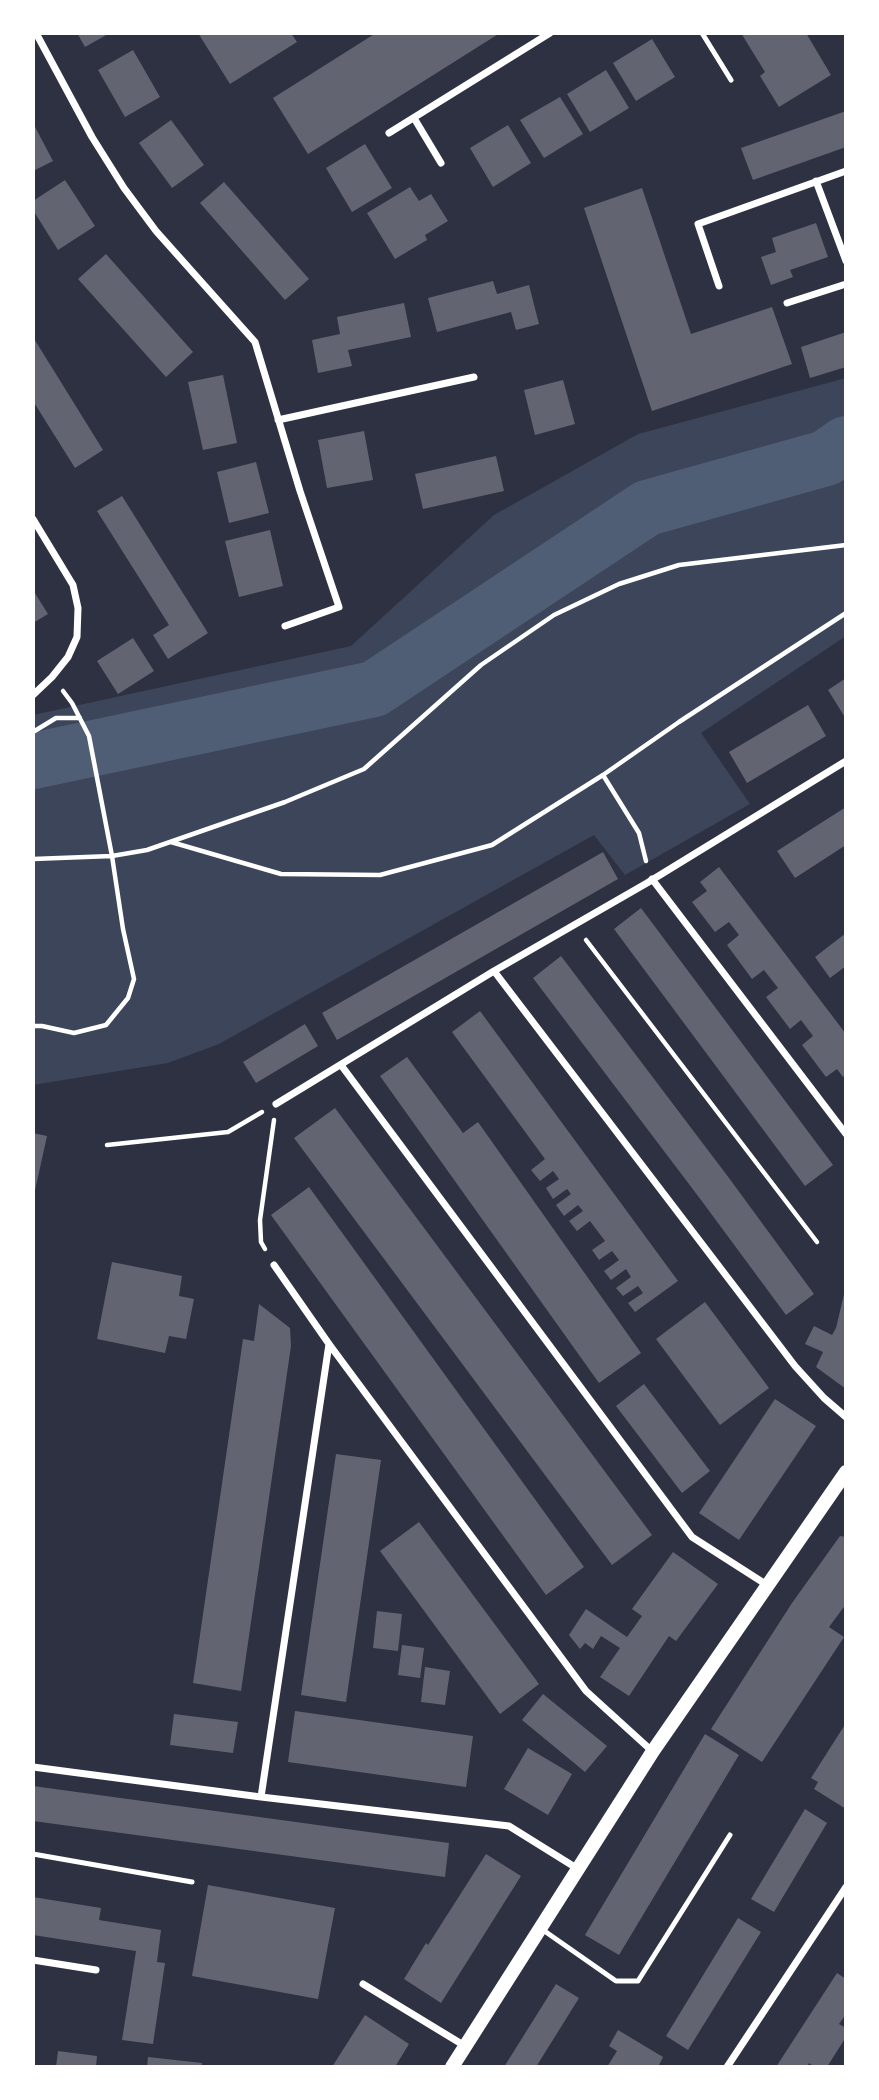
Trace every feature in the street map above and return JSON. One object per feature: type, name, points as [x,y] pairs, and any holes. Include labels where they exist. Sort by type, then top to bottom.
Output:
[{"type":"main road","points":[[452,2067],[653,1751],[846,1472]]},
{"type":"street","points":[[36,33],[92,137],[124,188],[156,232],[255,342],[339,607],[285,626]]},
{"type":"street","points":[[390,133],[550,33]]},
{"type":"street","points":[[414,118],[441,163]]},
{"type":"street","points":[[719,286],[698,224],[846,171]]},
{"type":"street","points":[[816,181],[846,261]]},
{"type":"street","points":[[787,303],[846,284]]},
{"type":"street","points":[[278,421],[474,377]]},
{"type":"street","points":[[33,519],[73,585],[78,608],[77,637],[68,657],[33,695]]},
{"type":"street","points":[[276,1104],[846,761]]},
{"type":"street","points":[[652,879],[846,1134]]},
{"type":"street","points":[[494,971],[795,1366],[846,1418]]},
{"type":"street","points":[[341,1065],[692,1537],[766,1585]]},
{"type":"street","points":[[274,1265],[329,1344],[586,1691],[653,1751]]},
{"type":"street","points":[[261,1797],[329,1344]]},
{"type":"street","points":[[33,1767],[509,1826],[578,1869]]},
{"type":"street","points":[[727,2067],[846,1887]]},
{"type":"street","points":[[33,1960],[96,1970]]},
{"type":"street","points":[[363,1984],[465,2046]]},
{"type":"lane","points":[[702,33],[731,80]]},
{"type":"lane","points":[[540,1928],[616,1981],[638,1981],[730,1835]]},
{"type":"lane","points":[[33,1854],[192,1882]]},
{"type":"path","points":[[33,859],[112,856],[146,850],[285,802],[364,769],[481,665],[554,614],[619,584],[679,565],[846,545]]},
{"type":"path","points":[[170,842],[281,874],[380,875],[492,845],[603,775],[846,613]]},
{"type":"path","points":[[33,1026],[74,1033],[106,1025],[128,998],[134,979],[89,736],[72,703]]},
{"type":"path","points":[[33,732],[56,718],[80,718]]},
{"type":"path","points":[[603,775],[639,833],[652,879]]},
{"type":"path","points":[[574,925],[817,1242]]},
{"type":"path","points":[[107,1145],[228,1132],[276,1104]]},
{"type":"path","points":[[274,1265],[261,1242],[260,1220],[276,1104]]},
{"type":"shaded area","points":[[846,378],[846,636],[701,733],[750,804],[625,875],[594,835],[219,1044],[168,1063],[33,1085],[33,715],[351,646],[494,515],[638,434]]},
{"type":"building","points":[[77,33],[110,33],[85,47]]},
{"type":"building","points":[[198,33],[291,33],[297,42],[230,84]]},
{"type":"building","points":[[376,33],[500,33],[308,154],[273,98]]},
{"type":"building","points":[[741,33],[806,33],[831,75],[779,107],[760,76],[765,72]]},
{"type":"building","points":[[652,39],[675,77],[636,101],[613,63]]},
{"type":"building","points":[[133,50],[160,97],[125,117],[98,70]]},
{"type":"building","points":[[606,70],[629,108],[590,132],[567,94]]},
{"type":"building","points":[[560,97],[583,134],[544,158],[520,120]]},
{"type":"building","points":[[846,111],[846,147],[753,180],[741,148]]},
{"type":"building","points":[[171,120],[204,165],[172,188],[139,143]]},
{"type":"building","points":[[33,123],[53,161],[33,171]]},
{"type":"building","points":[[508,125],[531,163],[493,187],[470,148]]},
{"type":"building","points":[[365,144],[392,188],[352,212],[326,168]]},
{"type":"building","points":[[65,180],[95,226],[58,250],[33,210],[33,201]]},
{"type":"building","points":[[224,182],[309,279],[285,300],[200,203]]},
{"type":"building","points":[[410,187],[419,201],[431,194],[448,221],[425,235],[427,240],[395,259],[367,213]]},
{"type":"building","points":[[642,188],[691,334],[772,307],[792,364],[652,411],[584,208]]},
{"type":"building","points":[[816,223],[828,257],[790,270],[793,277],[771,285],[761,257],[776,252],[772,238]]},
{"type":"building","points":[[106,254],[193,352],[166,377],[78,279]]},
{"type":"building","points":[[493,281],[497,294],[529,285],[539,324],[516,330],[511,312],[437,332],[428,298]]},
{"type":"building","points":[[404,303],[411,337],[348,350],[352,366],[318,373],[312,340],[340,334],[337,317]]},
{"type":"building","points":[[846,332],[846,367],[810,378],[801,347]]},
{"type":"building","points":[[33,337],[103,450],[75,468],[33,401]]},
{"type":"building","points":[[223,375],[237,443],[203,450],[188,382]]},
{"type":"building","points":[[563,380],[575,424],[535,435],[524,390]]},
{"type":"building","points":[[364,431],[373,480],[327,488],[318,440]]},
{"type":"building","points":[[496,456],[504,491],[423,509],[415,474]]},
{"type":"building","points":[[256,462],[269,513],[229,523],[217,472]]},
{"type":"building","points":[[122,496],[208,633],[168,659],[153,635],[169,625],[97,511]]},
{"type":"building","points":[[270,530],[283,586],[239,597],[225,541]]},
{"type":"building","points":[[33,590],[48,614],[33,623]]},
{"type":"building","points":[[133,638],[154,671],[118,694],[97,661]]},
{"type":"building","points":[[846,678],[846,719],[828,690]]},
{"type":"building","points":[[808,705],[826,736],[747,783],[729,752]]},
{"type":"building","points":[[846,807],[846,845],[795,878],[777,851]]},
{"type":"building","points":[[603,852],[618,879],[337,1040],[322,1013]]},
{"type":"building","points":[[719,867],[846,1034],[846,1075],[843,1077],[837,1069],[826,1077],[802,1045],[813,1036],[801,1020],[790,1029],[766,997],[778,988],[764,970],[752,979],[727,945],[739,935],[729,922],[715,932],[692,902],[707,891],[700,882]]},
{"type":"building","points":[[641,908],[833,1165],[805,1186],[614,929]]},
{"type":"building","points":[[846,933],[846,966],[830,978],[815,957]]},
{"type":"building","points":[[561,956],[814,1294],[786,1315],[533,978]]},
{"type":"building","points":[[480,1011],[678,1281],[635,1312],[628,1303],[643,1293],[638,1286],[623,1296],[616,1288],[631,1277],[626,1269],[611,1280],[604,1271],[619,1260],[612,1251],[599,1260],[592,1250],[605,1241],[590,1221],[577,1231],[569,1221],[583,1211],[578,1205],[564,1216],[556,1205],[571,1194],[567,1189],[553,1199],[546,1188],[559,1179],[553,1171],[540,1181],[531,1170],[545,1159],[452,1032]]},
{"type":"building","points":[[305,1024],[318,1046],[256,1083],[243,1062]]},
{"type":"building","points":[[407,1057],[463,1133],[478,1122],[641,1353],[599,1383],[380,1076]]},
{"type":"building","points":[[335,1108],[652,1535],[612,1565],[294,1138]]},
{"type":"building","points":[[33,1133],[47,1136],[34,1195],[33,1195]]},
{"type":"building","points":[[309,1187],[584,1567],[546,1595],[271,1215]]},
{"type":"building","points":[[112,1262],[182,1276],[179,1296],[194,1299],[186,1339],[169,1336],[165,1353],[97,1339]]},
{"type":"building","points":[[845,1290],[846,1389],[816,1367],[823,1352],[805,1344],[814,1326],[832,1335]]},
{"type":"building","points":[[705,1302],[769,1388],[720,1425],[656,1339]]},
{"type":"building","points":[[259,1304],[290,1328],[291,1346],[241,1691],[193,1683],[243,1339],[254,1341]]},
{"type":"building","points":[[644,1384],[710,1471],[682,1493],[616,1406]]},
{"type":"building","points":[[775,1399],[816,1426],[739,1540],[699,1513]]},
{"type":"building","points":[[336,1454],[381,1460],[346,1702],[301,1695]]},
{"type":"building","points":[[419,1522],[539,1684],[500,1714],[380,1551]]},
{"type":"building","points":[[840,1536],[846,1537],[846,1604],[829,1627],[844,1637],[762,1762],[711,1729],[792,1603]]},
{"type":"building","points":[[673,1552],[718,1584],[676,1641],[669,1636],[629,1696],[600,1677],[620,1648],[601,1636],[593,1649],[585,1643],[580,1649],[569,1635],[586,1609],[627,1637],[642,1616],[632,1609]]},
{"type":"building","points":[[377,1611],[402,1614],[398,1651],[373,1648]]},
{"type":"building","points":[[402,1645],[424,1648],[420,1678],[398,1675]]},
{"type":"building","points":[[425,1667],[450,1671],[445,1705],[421,1702]]},
{"type":"building","points":[[543,1694],[607,1746],[585,1772],[522,1720]]},
{"type":"building","points":[[295,1711],[473,1736],[466,1787],[288,1762]]},
{"type":"building","points":[[174,1714],[238,1722],[233,1753],[170,1745]]},
{"type":"building","points":[[846,1723],[846,1809],[814,1789],[818,1782],[811,1778]]},
{"type":"building","points":[[705,1734],[739,1755],[619,1955],[585,1935]]},
{"type":"building","points":[[528,1748],[572,1774],[548,1815],[504,1789]]},
{"type":"building","points":[[33,1786],[449,1843],[445,1877],[33,1821]]},
{"type":"building","points":[[805,1809],[827,1823],[774,1912],[751,1899]]},
{"type":"building","points":[[486,1854],[521,1876],[441,2003],[404,1979]]},
{"type":"building","points":[[208,1885],[335,1908],[318,1999],[192,1976]]},
{"type":"building","points":[[33,1897],[101,1908],[99,1920],[161,1930],[157,1962],[165,1963],[153,2044],[122,2040],[136,1951],[33,1935]]},
{"type":"building","points":[[738,1918],[761,1932],[688,2050],[666,2036]]},
{"type":"building","points":[[837,1973],[846,1979],[846,2014],[839,2024],[846,2028],[846,2037],[827,2067],[814,2067],[809,2063],[807,2067],[776,2067]]},
{"type":"building","points":[[556,1984],[579,1998],[536,2067],[504,2067]]},
{"type":"building","points":[[365,2015],[409,2044],[395,2067],[332,2067]]},
{"type":"building","points":[[618,2030],[663,2057],[658,2067],[607,2067],[617,2051],[609,2046]]},
{"type":"building","points":[[58,2051],[97,2056],[96,2067],[56,2067]]},
{"type":"building","points":[[148,2057],[202,2063],[201,2067],[147,2067]]},
{"type":"waterway","points":[[33,761],[374,689],[647,508],[826,458],[846,444]]}]
